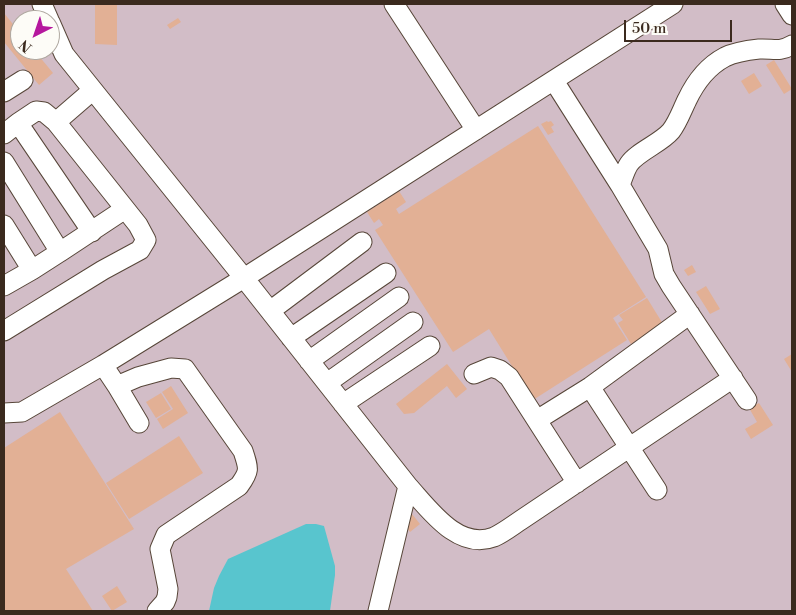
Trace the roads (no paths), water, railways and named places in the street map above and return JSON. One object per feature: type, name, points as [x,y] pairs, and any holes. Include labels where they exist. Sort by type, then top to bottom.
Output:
[{"type":"street","points":[[394,4],[476,130]]},
{"type":"street","points":[[4,413],[22,412],[103,365],[244,278],[673,4]]},
{"type":"street","points":[[785,4],[792,15]]},
{"type":"street","points":[[60,45],[64,54],[408,486],[446,527],[464,537],[477,540],[493,537],[733,378]]},
{"type":"street","points":[[620,185],[629,164],[634,158],[656,144],[671,131],[698,80],[715,64],[726,57],[737,54],[759,49],[784,50],[792,45]]},
{"type":"street","points":[[4,92],[23,80]]},
{"type":"street","points":[[554,81],[658,249],[664,274],[671,286],[747,400]]},
{"type":"street","points":[[56,122],[93,90]]},
{"type":"street","points":[[4,331],[103,270],[140,250],[146,240],[138,225],[56,122],[44,112],[36,111],[11,128],[92,232]]},
{"type":"street","points":[[4,162],[60,252]]},
{"type":"street","points":[[4,286],[92,232],[125,209]]},
{"type":"street","points":[[4,226],[32,270]]},
{"type":"street","points":[[270,311],[362,242]]},
{"type":"street","points":[[291,338],[386,273]]},
{"type":"street","points":[[309,361],[399,297]]},
{"type":"street","points":[[537,420],[590,387],[690,314]]},
{"type":"street","points":[[327,383],[413,322]]},
{"type":"street","points":[[343,404],[430,346]]},
{"type":"street","points":[[103,365],[139,423]]},
{"type":"street","points":[[474,374],[492,367],[509,377],[577,483]]},
{"type":"street","points":[[117,386],[138,377],[171,368],[185,369],[243,451],[248,466],[247,475],[239,486],[166,535],[160,549],[168,597],[157,611]]},
{"type":"street","points":[[590,387],[657,490]]},
{"type":"street","points":[[378,611],[408,486]]},
{"type":"water","points":[[306,524],[324,526],[335,566],[330,611],[209,611],[214,588],[228,559]]}]
